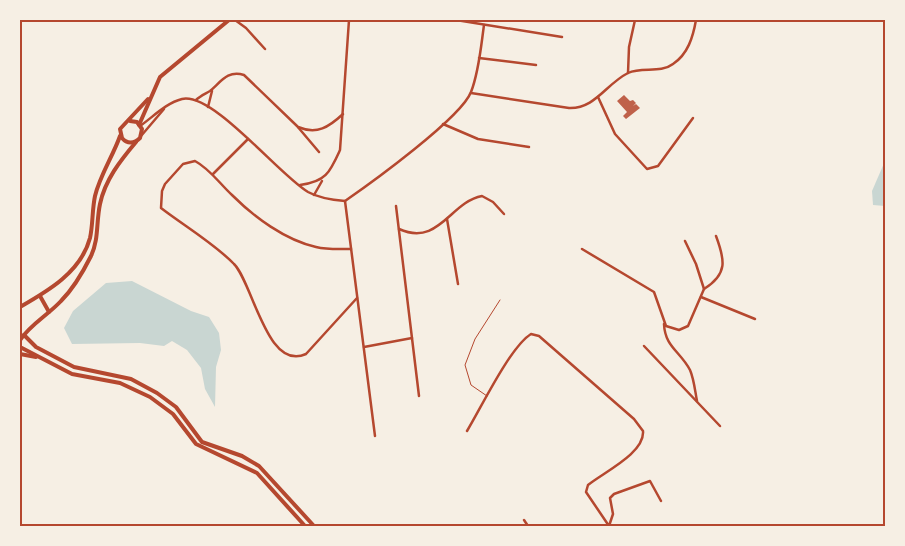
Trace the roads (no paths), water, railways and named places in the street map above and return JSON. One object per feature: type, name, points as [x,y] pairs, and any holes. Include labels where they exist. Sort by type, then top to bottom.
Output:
[{"type":"street","points":[[141,136],[140,125],[157,81],[165,71],[229,20]]},
{"type":"street","points":[[235,20],[246,28],[265,49]]},
{"type":"street","points":[[314,195],[340,150],[349,20]]},
{"type":"street","points":[[456,20],[562,37]]},
{"type":"street","points":[[628,73],[629,47],[635,20]]},
{"type":"street","points":[[471,93],[569,108],[583,106],[598,97],[628,73],[662,69],[674,64],[688,48],[696,20]]},
{"type":"street","points":[[140,125],[164,108],[184,99],[196,100],[227,120],[298,185],[314,195],[345,201],[370,184],[443,124],[471,93],[484,24]]},
{"type":"street","points":[[479,58],[536,65]]},
{"type":"street","points":[[196,100],[228,75],[244,76],[297,126],[319,152]]},
{"type":"street","points":[[208,107],[212,89]]},
{"type":"street","points":[[598,97],[615,134],[647,169],[651,170],[658,166],[693,118]]},
{"type":"street","points":[[20,307],[40,296],[72,270],[86,248],[91,232],[93,204],[98,186],[120,136],[122,126],[130,121],[149,98]]},
{"type":"street","points":[[20,340],[68,293],[91,257],[98,238],[99,212],[105,187],[118,164],[164,108]]},
{"type":"street","points":[[297,126],[317,130],[331,125],[343,114]]},
{"type":"street","points":[[130,121],[140,125]]},
{"type":"street","points":[[443,124],[478,139],[529,146]]},
{"type":"street","points":[[120,136],[126,142],[136,142]]},
{"type":"street","points":[[213,174],[248,139]]},
{"type":"street","points":[[351,249],[318,247],[298,241],[275,228],[240,202],[213,174],[195,161],[186,161],[172,175],[162,190],[161,208],[235,265],[268,333],[281,351],[288,356],[297,357],[306,354],[357,298]]},
{"type":"street","points":[[298,185],[312,184],[322,180]]},
{"type":"street","points":[[399,228],[407,232],[424,232],[439,226],[471,199],[482,196],[493,202],[504,214]]},
{"type":"street","points":[[345,201],[375,436]]},
{"type":"street","points":[[396,206],[419,396]]},
{"type":"street","points":[[447,219],[458,284]]},
{"type":"street","points":[[664,322],[674,330],[688,326],[704,289],[714,283],[720,275],[723,255],[716,236]]},
{"type":"street","points":[[684,241],[696,264],[704,289]]},
{"type":"street","points":[[582,249],[654,292],[664,322],[664,336],[670,346],[682,356],[691,372],[698,402]]},
{"type":"street","points":[[40,296],[49,312]]},
{"type":"street","points":[[700,296],[754,319]]},
{"type":"street","points":[[467,431],[527,337],[535,334],[550,343],[638,423],[644,431],[640,446],[588,485],[586,490],[593,505],[609,526]]},
{"type":"street","points":[[24,335],[31,344],[49,355],[85,371],[131,380],[157,393],[176,407],[202,442],[242,456],[263,470],[314,526]]},
{"type":"street","points":[[364,347],[412,338]]},
{"type":"street","points":[[644,346],[720,426]]},
{"type":"street","points":[[20,347],[72,374],[120,383],[150,397],[172,414],[190,437],[203,449],[232,460],[256,473],[305,526]]},
{"type":"street","points":[[20,354],[41,358]]},
{"type":"street","points":[[609,526],[613,514],[610,498],[614,494],[650,482],[661,501]]},
{"type":"street","points":[[524,520],[528,526]]},
{"type":"lane","points":[[488,397],[471,385],[465,365],[472,346],[500,300]]}]
